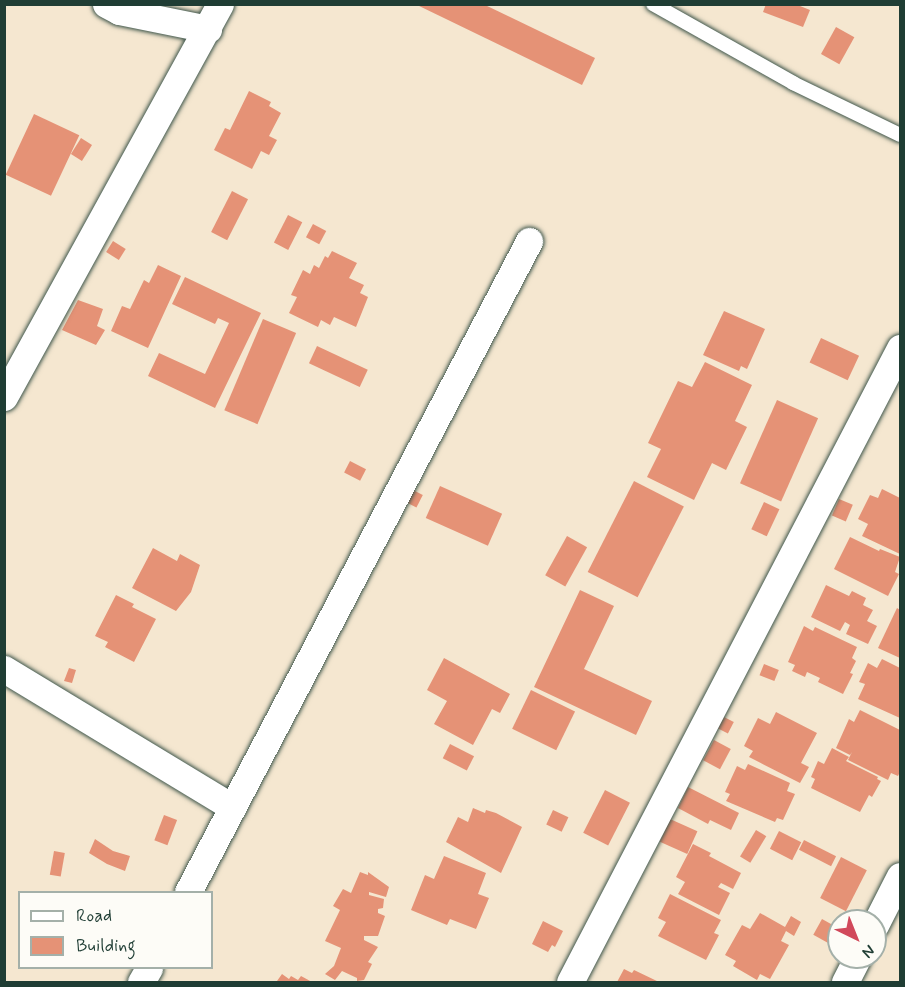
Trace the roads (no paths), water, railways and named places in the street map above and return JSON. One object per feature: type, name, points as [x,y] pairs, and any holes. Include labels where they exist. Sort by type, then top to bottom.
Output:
[{"type":"street","points":[[106,4],[119,11],[208,29]]},
{"type":"street","points":[[4,397],[220,4]]},
{"type":"street","points":[[189,891],[529,241]]},
{"type":"street","points":[[570,982],[900,348]]},
{"type":"street","points":[[4,669],[232,807]]},
{"type":"street","points":[[883,909],[900,876]]},
{"type":"lane","points":[[653,4],[793,83],[900,135]]}]
